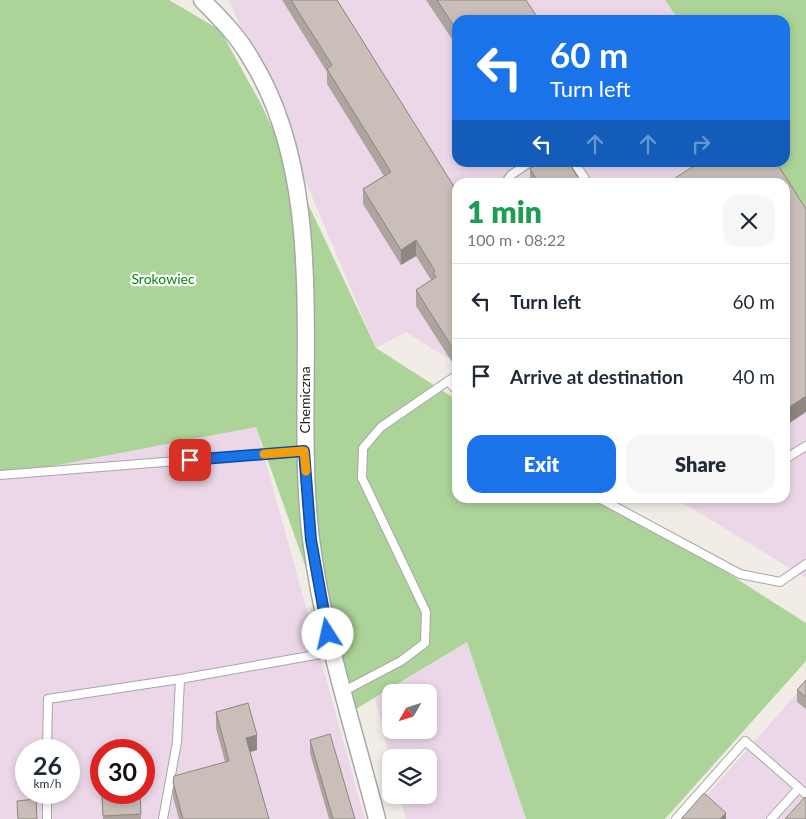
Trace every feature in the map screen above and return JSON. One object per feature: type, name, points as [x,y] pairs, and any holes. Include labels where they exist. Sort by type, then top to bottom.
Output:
[{"type":"street","name":"Chemiczna","points":[[202,0],[226,24],[252,59],[272,98],[288,148],[297,193],[302,236],[305,297],[304,451],[311,540],[332,652],[377,819]]},
{"type":"lane","points":[[509,178],[523,167]]},
{"type":"lane","points":[[578,167],[585,178]]},
{"type":"lane","points":[[344,691],[401,661],[425,643],[426,612],[362,478],[363,448],[382,427],[452,379]]},
{"type":"lane","points":[[448,381],[452,385]]},
{"type":"lane","points":[[790,456],[806,446]]},
{"type":"lane","points":[[0,475],[304,451]]},
{"type":"lane","points":[[608,503],[740,574],[780,582],[806,564]]},
{"type":"lane","points":[[47,739],[48,699],[180,679],[332,652]]},
{"type":"lane","points":[[163,819],[177,742],[180,679]]},
{"type":"lane","points":[[676,819],[745,741],[806,794]]},
{"type":"lane","points":[[771,819],[799,788]]},
{"type":"lane","points":[[47,804],[47,819]]},
{"type":"shaded area","points":[[229,0],[665,0],[676,15],[452,15],[452,167],[776,167],[783,178],[452,178],[452,361],[406,332],[376,348]]},
{"type":"shaded area","points":[[790,189],[806,214],[806,578],[683,503],[790,503]]},
{"type":"shaded area","points":[[256,427],[365,819],[0,819],[0,476]]},
{"type":"shaded area","points":[[467,642],[526,819],[406,819],[402,804],[437,804],[437,749],[388,749],[385,739],[438,739],[438,684],[398,684]]},
{"type":"shaded area","points":[[806,683],[806,819],[686,819]]},
{"type":"shaded area","points":[[382,694],[382,726],[375,698]]},
{"type":"green space","name":"Srokowiec","points":[[0,0],[169,0],[220,30],[261,104],[376,348],[452,397],[452,503],[618,503],[806,623],[806,661],[665,819],[526,819],[467,642],[397,684],[382,684],[382,693],[356,709],[256,427],[0,476]]},
{"type":"green space","points":[[665,0],[806,0],[806,214],[790,189],[790,178],[783,178],[776,167],[790,167],[790,15],[676,15]]},
{"type":"building","points":[[291,0],[337,0],[452,183],[452,347],[416,290],[436,277],[433,272],[435,271],[416,240],[401,250],[363,189],[391,172],[327,69],[332,65]]},
{"type":"building","points":[[437,0],[526,0],[536,15],[452,15],[452,23]]},
{"type":"building","points":[[533,167],[571,167],[578,178],[536,178],[530,169]]},
{"type":"building","points":[[692,167],[779,167],[786,178],[675,178]]},
{"type":"building","points":[[790,184],[806,209],[806,396],[790,407]]},
{"type":"building","points":[[806,680],[806,697],[797,690]]},
{"type":"building","points":[[248,703],[257,735],[246,738],[269,819],[183,819],[173,782],[174,776],[229,761],[216,712]]},
{"type":"building","points":[[330,734],[355,819],[333,819],[310,740]]},
{"type":"building","points":[[704,793],[726,813],[720,819],[681,819]]},
{"type":"building","points":[[805,797],[806,819],[785,819]]},
{"type":"building","points":[[17,804],[36,804],[37,819],[18,819]]},
{"type":"building","points":[[102,804],[141,804],[141,814],[103,816]]},
{"type":"slow traffic","points":[[264,454],[304,451],[306,471]]},
{"type":"route","points":[[190,460],[304,451],[311,540],[328,634]]}]
